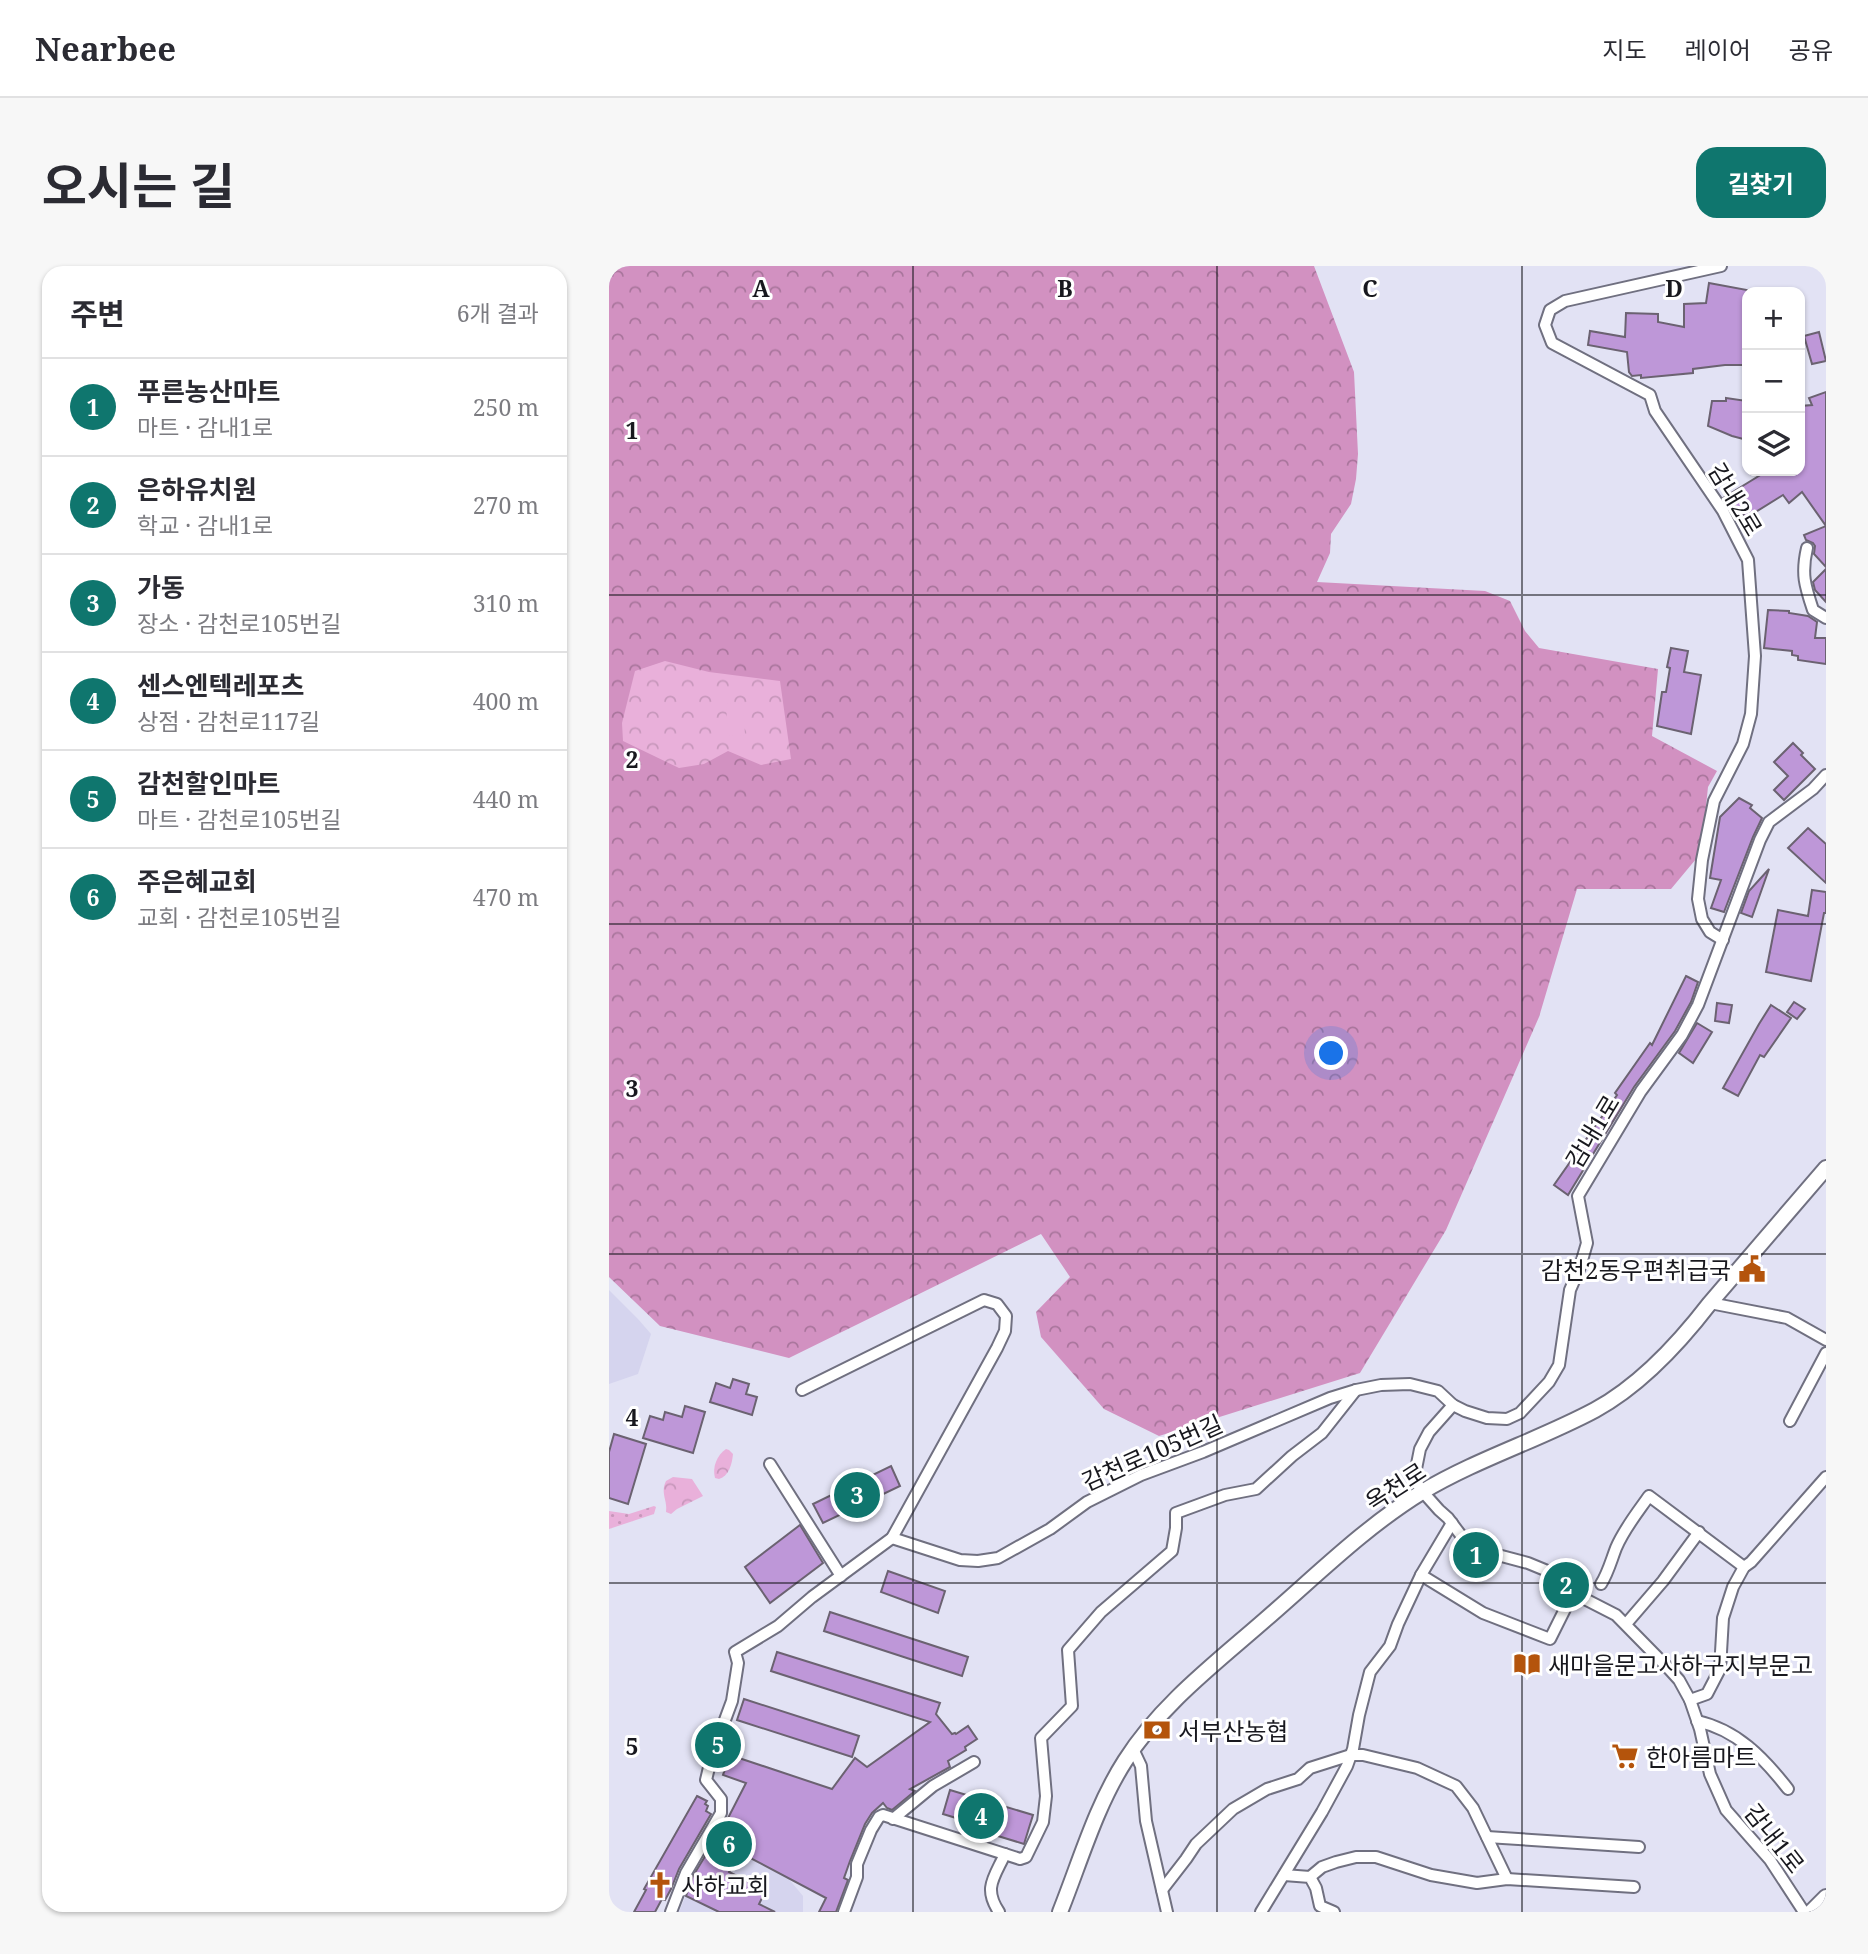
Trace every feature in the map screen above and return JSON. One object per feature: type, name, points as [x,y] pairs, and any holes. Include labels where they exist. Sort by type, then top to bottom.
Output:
[{"type":"street","name":"감내2로","points":[[1721,266],[1565,300],[1550,310],[1545,325],[1552,343],[1650,395],[1655,411],[1723,511],[1748,560],[1755,656],[1751,714],[1743,744],[1714,801],[1702,860],[1698,899],[1702,919],[1710,932],[1723,940]]},
{"type":"street","points":[[1807,548],[1802,569],[1807,592],[1813,610],[1826,618]]},
{"type":"street","name":"감내1로","points":[[1453,1405],[1487,1418],[1507,1419],[1520,1413],[1549,1382],[1559,1365],[1570,1290],[1587,1242],[1577,1196],[1641,1091],[1682,1035],[1698,1004],[1769,822],[1813,789],[1826,775]]},
{"type":"street","name":"옥천로","points":[[1060,1912],[1109,1788],[1145,1733],[1188,1688],[1369,1529],[1423,1492],[1468,1468],[1595,1410],[1621,1394],[1657,1363],[1694,1325],[1826,1168]]},
{"type":"street","points":[[671,1912],[686,1873],[721,1813],[721,1799],[706,1780],[712,1755],[732,1702],[738,1664],[735,1652],[778,1626],[812,1597],[892,1538],[997,1348],[1005,1331],[1006,1316],[997,1304],[983,1300],[802,1390]]},
{"type":"street","points":[[1710,1303],[1787,1318],[1826,1340]]},
{"type":"street","points":[[1790,1422],[1826,1353]]},
{"type":"street","name":"감천로105번길","points":[[892,1538],[960,1560],[998,1558],[1050,1529],[1087,1502],[1141,1475],[1330,1398],[1381,1385],[1410,1384],[1438,1391],[1453,1405]]},
{"type":"street","points":[[844,1912],[857,1877],[857,1864],[871,1830],[879,1817],[885,1815],[1020,1860],[1026,1857],[1043,1822],[1046,1796],[1041,1738],[1072,1706],[1068,1650],[1101,1612],[1172,1551],[1176,1513],[1224,1495],[1256,1489],[1322,1433],[1356,1390]]},
{"type":"street","points":[[1423,1492],[1416,1469],[1420,1450],[1429,1432],[1453,1405]]},
{"type":"street","points":[[770,1464],[841,1576]]},
{"type":"street","points":[[1691,1700],[1707,1693],[1720,1669],[1723,1618],[1733,1587],[1744,1567],[1826,1477]]},
{"type":"street","name":"감내1로","points":[[1423,1492],[1469,1546],[1545,1570],[1573,1593],[1616,1615],[1679,1680],[1691,1700],[1710,1774],[1726,1810],[1770,1860],[1804,1912]]},
{"type":"street","points":[[1601,1584],[1610,1569],[1616,1548],[1649,1496],[1744,1567]]},
{"type":"street","points":[[1261,1912],[1347,1766],[1370,1672],[1390,1646],[1421,1575],[1452,1523]]},
{"type":"street","points":[[1626,1624],[1663,1581],[1699,1532]]},
{"type":"street","points":[[1421,1575],[1483,1613],[1550,1639],[1573,1593]]},
{"type":"street","points":[[1697,1721],[1713,1725],[1744,1742],[1764,1759],[1788,1789]]},
{"type":"street","points":[[1133,1749],[1141,1766],[1146,1821],[1167,1912]]},
{"type":"street","points":[[1162,1890],[1196,1844],[1242,1802],[1268,1789],[1298,1779],[1310,1768],[1351,1755],[1363,1755],[1417,1768],[1456,1786],[1473,1808],[1507,1879]]},
{"type":"street","points":[[893,1819],[933,1786],[974,1762]]},
{"type":"street","points":[[1487,1837],[1639,1847]]},
{"type":"street","points":[[999,1912],[993,1903],[990,1888],[1005,1854]]},
{"type":"street","points":[[1284,1875],[1310,1877],[1322,1867],[1336,1862],[1356,1857],[1376,1857],[1431,1875],[1477,1883],[1507,1879],[1634,1887]]},
{"type":"street","points":[[1310,1877],[1320,1906],[1334,1912]]},
{"type":"street","points":[[1811,1912],[1826,1897]]},
{"type":"shaded area","points":[[609,1290],[651,1334],[638,1374],[609,1384]]},
{"type":"shaded area","points":[[742,1855],[788,1878],[803,1896],[803,1912],[679,1912],[697,1868],[730,1881]]},
{"type":"green space","points":[[609,266],[1314,266],[1354,372],[1358,454],[1351,504],[1331,534],[1330,553],[1317,582],[1485,591],[1510,601],[1525,631],[1539,648],[1658,669],[1652,736],[1717,771],[1708,787],[1701,853],[1671,889],[1577,889],[1539,1017],[1446,1230],[1360,1373],[1159,1436],[1104,1409],[1041,1337],[1036,1312],[1070,1277],[1041,1234],[789,1358],[660,1326],[609,1277]]},
{"type":"green space","points":[[665,661],[709,672],[780,681],[791,759],[761,765],[728,751],[704,764],[679,768],[623,741],[622,723],[635,671]]},
{"type":"green space","points":[[743,703],[745,735],[728,736],[726,704]]},
{"type":"green space","points":[[726,1449],[733,1454],[731,1466],[725,1475],[719,1479],[715,1478],[716,1462]]},
{"type":"green space","points":[[673,1477],[692,1479],[703,1496],[671,1514],[666,1512],[664,1489],[666,1481]]},
{"type":"green space","points":[[654,1506],[654,1514],[609,1529],[609,1511],[629,1514]]},
{"type":"building","points":[[1709,283],[1742,289],[1742,365],[1693,369],[1693,373],[1641,378],[1641,375],[1632,376],[1629,372],[1627,352],[1588,345],[1590,331],[1625,337],[1626,313],[1658,314],[1658,322],[1684,327],[1684,304],[1706,303]]},
{"type":"building","points":[[1819,332],[1826,361],[1812,364],[1805,336]]},
{"type":"building","points":[[1826,392],[1826,526],[1802,492],[1789,503],[1783,495],[1746,518],[1741,511],[1734,516],[1723,498],[1759,476],[1805,476],[1805,406],[1812,405],[1809,398]]},
{"type":"building","points":[[1726,398],[1742,400],[1742,439],[1708,426],[1712,401],[1726,401]]},
{"type":"building","points":[[1826,526],[1826,567],[1814,554],[1813,543],[1806,540],[1804,535]]},
{"type":"building","points":[[1826,569],[1826,602],[1815,590],[1813,582]]},
{"type":"building","points":[[1768,610],[1789,611],[1808,616],[1817,622],[1815,638],[1826,638],[1826,664],[1798,660],[1798,656],[1792,655],[1792,651],[1764,648]]},
{"type":"building","points":[[1671,648],[1688,651],[1684,672],[1701,675],[1691,734],[1657,726],[1662,692],[1666,692]]},
{"type":"building","points":[[1793,743],[1815,769],[1784,800],[1774,790],[1788,776],[1774,762]]},
{"type":"building","points":[[1739,798],[1752,805],[1750,808],[1762,818],[1724,912],[1711,908],[1721,880],[1710,878],[1720,817]]},
{"type":"building","points":[[1808,828],[1826,844],[1826,883],[1788,848]]},
{"type":"building","points":[[1769,869],[1752,917],[1741,913],[1749,891]]},
{"type":"building","points":[[1812,890],[1826,892],[1826,913],[1811,981],[1766,972],[1778,910],[1808,916]]},
{"type":"building","points":[[1686,976],[1698,982],[1691,1002],[1675,1031],[1634,1087],[1568,1195],[1554,1185],[1650,1043],[1652,1045]]},
{"type":"building","points":[[1794,1002],[1805,1009],[1797,1019],[1787,1012]]},
{"type":"building","points":[[1717,1003],[1732,1005],[1729,1023],[1715,1021]]},
{"type":"building","points":[[1771,1005],[1791,1018],[1764,1057],[1760,1055],[1738,1096],[1723,1088]]},
{"type":"building","points":[[1697,1023],[1712,1032],[1693,1063],[1679,1053]]},
{"type":"building","points":[[733,1379],[749,1384],[746,1394],[757,1397],[752,1415],[710,1402],[716,1383],[730,1388]]},
{"type":"building","points":[[685,1406],[705,1412],[693,1453],[643,1438],[650,1416],[663,1420],[665,1412],[682,1417]]},
{"type":"building","points":[[614,1434],[646,1444],[628,1504],[609,1498],[609,1452]]},
{"type":"building","points":[[891,1466],[900,1486],[823,1523],[813,1504]]},
{"type":"building","points":[[800,1525],[823,1563],[770,1603],[745,1567]]},
{"type":"building","points":[[888,1571],[945,1591],[938,1613],[881,1592]]},
{"type":"building","points":[[830,1612],[968,1657],[962,1676],[824,1631]]},
{"type":"building","points":[[777,1652],[940,1703],[936,1714],[952,1734],[968,1726],[977,1739],[965,1747],[966,1750],[948,1761],[950,1767],[910,1789],[915,1791],[892,1810],[883,1803],[872,1813],[850,1861],[844,1878],[848,1880],[836,1912],[819,1912],[826,1898],[739,1852],[729,1872],[766,1890],[759,1904],[775,1912],[719,1912],[686,1896],[693,1876],[746,1783],[723,1775],[730,1755],[832,1789],[855,1758],[867,1767],[930,1722],[771,1671]]},
{"type":"building","points":[[744,1699],[859,1736],[852,1757],[737,1720]]},
{"type":"building","points":[[950,1790],[1033,1815],[1024,1844],[965,1826],[966,1821],[943,1814]]},
{"type":"building","points":[[697,1796],[707,1801],[706,1811],[711,1814],[679,1869],[671,1889],[655,1912],[634,1912],[646,1890],[644,1889]]},
{"type":"place","name":"감천2동우편취급국","points":[[1752,1269]]},
{"type":"place","name":"가동","points":[[857,1495]]},
{"type":"place","name":"푸른농산마트","points":[[1476,1555]]},
{"type":"place","name":"은하유치원","points":[[1566,1585]]},
{"type":"place","name":"새마을문고사하구지부문고","points":[[1527,1664]]},
{"type":"place","name":"서부산농협","points":[[1157,1730]]},
{"type":"place","name":"감천할인마트","points":[[718,1745]]},
{"type":"place","name":"한아름마트","points":[[1625,1756]]},
{"type":"place","name":"센스엔텍레포츠","points":[[981,1816]]},
{"type":"place","name":"주은혜교회","points":[[729,1844]]},
{"type":"place","name":"사하교회","points":[[660,1885]]}]
